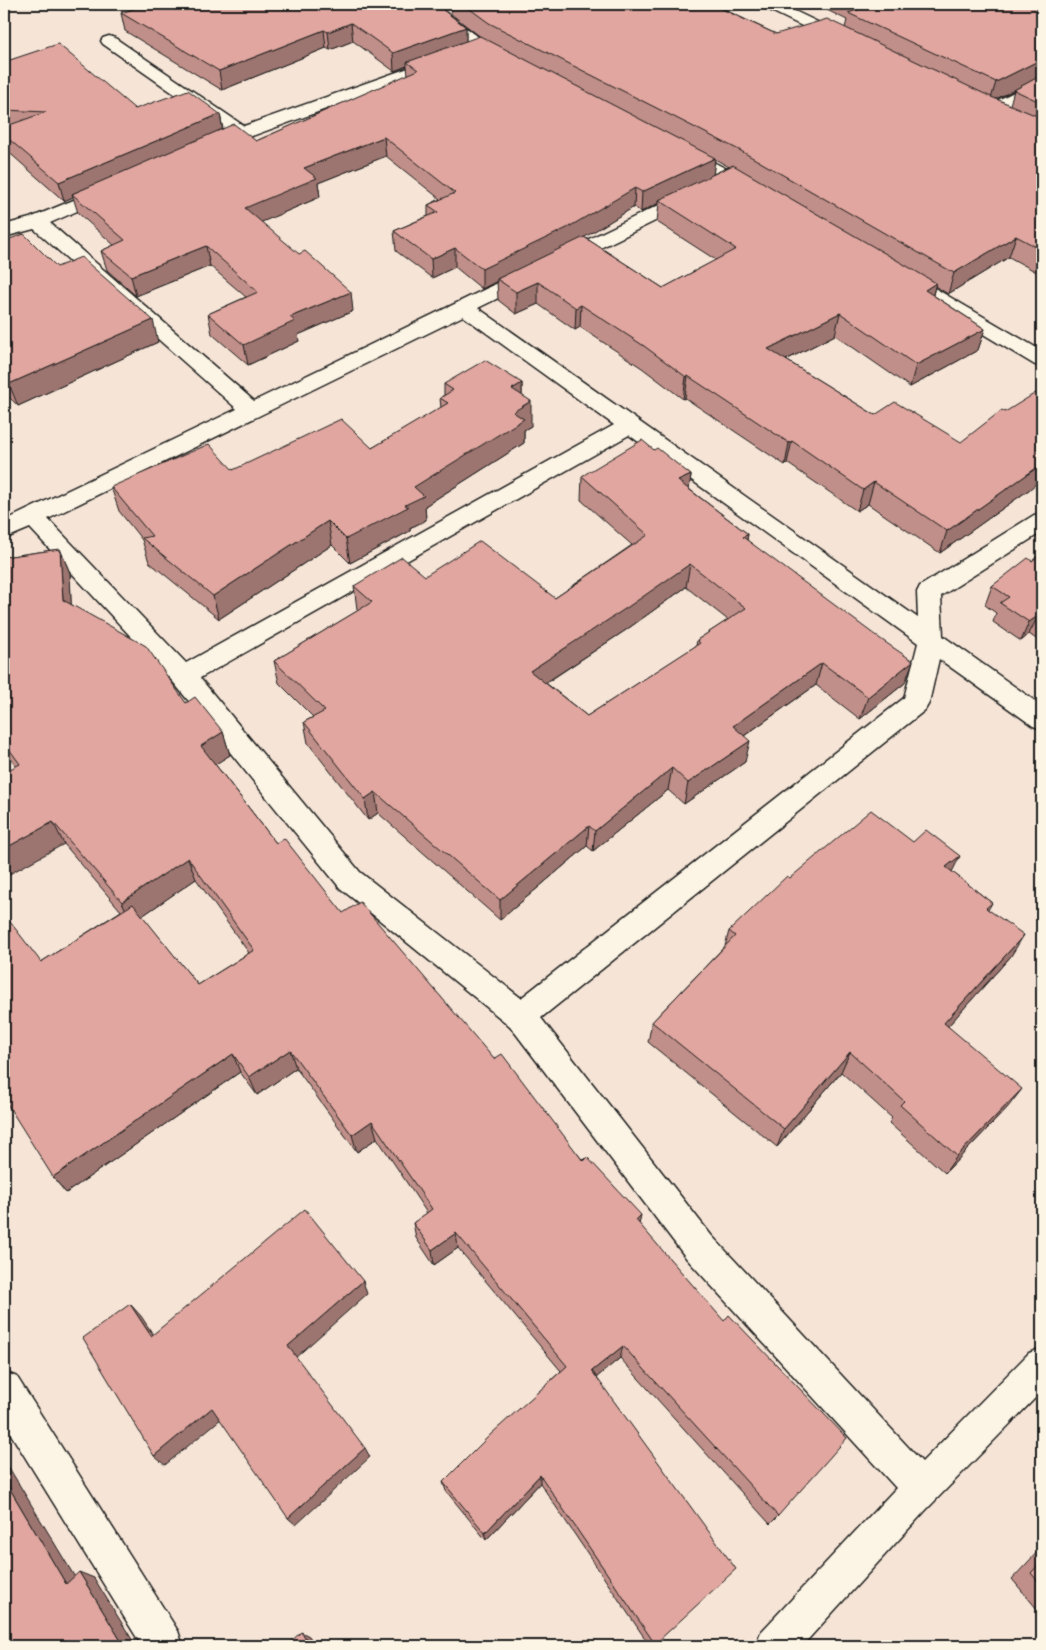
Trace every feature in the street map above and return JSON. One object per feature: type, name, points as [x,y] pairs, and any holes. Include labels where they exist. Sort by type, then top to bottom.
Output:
[{"type":"street","points":[[424,4],[482,47],[516,65]]},
{"type":"street","points":[[768,4],[856,47]]},
{"type":"street","points":[[109,41],[242,133]]},
{"type":"street","points":[[197,152],[242,133],[482,47]]},
{"type":"street","points":[[990,112],[1042,84]]},
{"type":"street","points":[[972,103],[1007,119]]},
{"type":"street","points":[[662,141],[764,196]]},
{"type":"street","points":[[4,531],[731,177]]},
{"type":"street","points":[[4,231],[37,222],[126,183]]},
{"type":"street","points":[[37,222],[253,411]]},
{"type":"street","points":[[899,276],[1042,360]]},
{"type":"street","points":[[464,308],[1042,719]]},
{"type":"street","points":[[183,676],[628,426]]},
{"type":"street","points":[[33,517],[183,676],[350,880],[521,1016],[699,1247],[922,1488]]},
{"type":"street","points":[[521,1016],[916,702],[931,640],[929,592],[1042,521]]},
{"type":"street","points":[[775,1646],[922,1488],[1042,1366]]},
{"type":"street","points":[[4,1390],[164,1645]]},
{"type":"building","points":[[148,4],[435,4],[466,27],[393,53],[351,23],[328,32],[324,30],[219,71],[121,13]]},
{"type":"building","points":[[463,4],[711,4],[776,34],[827,19],[989,96],[1042,118],[1042,250],[1016,236],[954,273],[741,151],[489,23]]},
{"type":"building","points":[[856,4],[976,4],[983,7],[989,4],[1042,4],[1042,59],[996,82],[848,13],[864,8]]},
{"type":"building","points":[[480,36],[715,158],[642,192],[635,188],[567,228],[482,269],[455,248],[431,259],[394,231],[438,212],[428,205],[455,193],[384,137],[304,168],[317,178],[245,208],[299,254],[305,251],[351,292],[290,317],[295,321],[244,345],[208,314],[258,292],[206,246],[131,276],[101,251],[125,240],[72,194],[234,124],[256,141],[418,70],[407,62]]},
{"type":"building","points":[[58,44],[135,109],[188,90],[220,114],[59,182],[4,135],[4,127],[46,112],[4,110],[4,62]]},
{"type":"building","points":[[1042,75],[1042,103],[1014,90]]},
{"type":"building","points":[[733,165],[936,283],[925,290],[985,329],[916,365],[840,313],[768,349],[875,415],[895,402],[961,442],[1002,410],[1005,412],[1042,389],[1042,464],[947,531],[874,482],[863,490],[792,441],[789,443],[688,376],[686,377],[644,346],[581,305],[576,308],[538,282],[516,292],[497,279],[584,237],[663,288],[736,249],[659,200]]},
{"type":"building","points":[[24,234],[57,267],[81,257],[153,320],[9,384],[4,379],[4,241]]},
{"type":"building","points":[[485,360],[522,383],[512,389],[531,401],[513,412],[524,419],[414,487],[424,496],[405,505],[408,507],[346,539],[328,521],[213,596],[142,538],[152,536],[111,487],[209,444],[233,470],[341,419],[372,448],[448,403],[440,398],[453,390],[444,384]]},
{"type":"building","points":[[642,440],[654,450],[657,448],[691,475],[678,481],[748,534],[743,537],[913,661],[868,697],[822,663],[733,726],[750,741],[688,783],[672,768],[595,831],[589,826],[500,900],[375,792],[365,799],[304,722],[325,711],[274,661],[372,602],[354,586],[402,557],[425,576],[480,541],[555,598],[648,535],[582,476]],"holes":[[[690,564],[746,608],[697,640],[700,643],[587,716],[530,671]]]},
{"type":"building","points":[[60,549],[63,600],[146,646],[186,703],[195,697],[223,732],[201,746],[276,843],[284,838],[343,913],[360,902],[494,1059],[502,1054],[583,1161],[587,1157],[641,1215],[636,1220],[724,1321],[729,1315],[847,1438],[778,1516],[623,1346],[592,1371],[736,1569],[655,1644],[540,1475],[485,1533],[443,1482],[490,1435],[567,1366],[456,1233],[432,1250],[413,1223],[432,1209],[372,1121],[352,1135],[290,1050],[249,1077],[233,1054],[53,1177],[4,1099],[4,914],[41,962],[133,904],[198,985],[254,950],[188,858],[122,902],[53,822],[4,849],[4,772],[20,764],[4,742],[4,557]]},
{"type":"building","points":[[1042,553],[1042,619],[1038,616],[1029,622],[1000,603],[1009,597],[992,586],[1028,558],[1032,561]]},
{"type":"building","points":[[871,810],[913,842],[926,830],[960,856],[946,867],[992,903],[986,908],[1024,935],[944,1023],[1022,1089],[957,1156],[900,1105],[904,1101],[850,1052],[784,1129],[652,1022],[735,936],[729,931],[787,876],[790,878]]},
{"type":"building","points":[[305,1209],[363,1281],[288,1346],[365,1448],[288,1518],[212,1408],[154,1456],[83,1338],[130,1304],[151,1336]]},
{"type":"building","points":[[4,1479],[66,1584],[79,1572],[124,1646],[4,1646]]},
{"type":"building","points":[[1042,1561],[1042,1586],[1031,1573]]},
{"type":"building","points":[[301,1632],[311,1646],[286,1646]]}]
